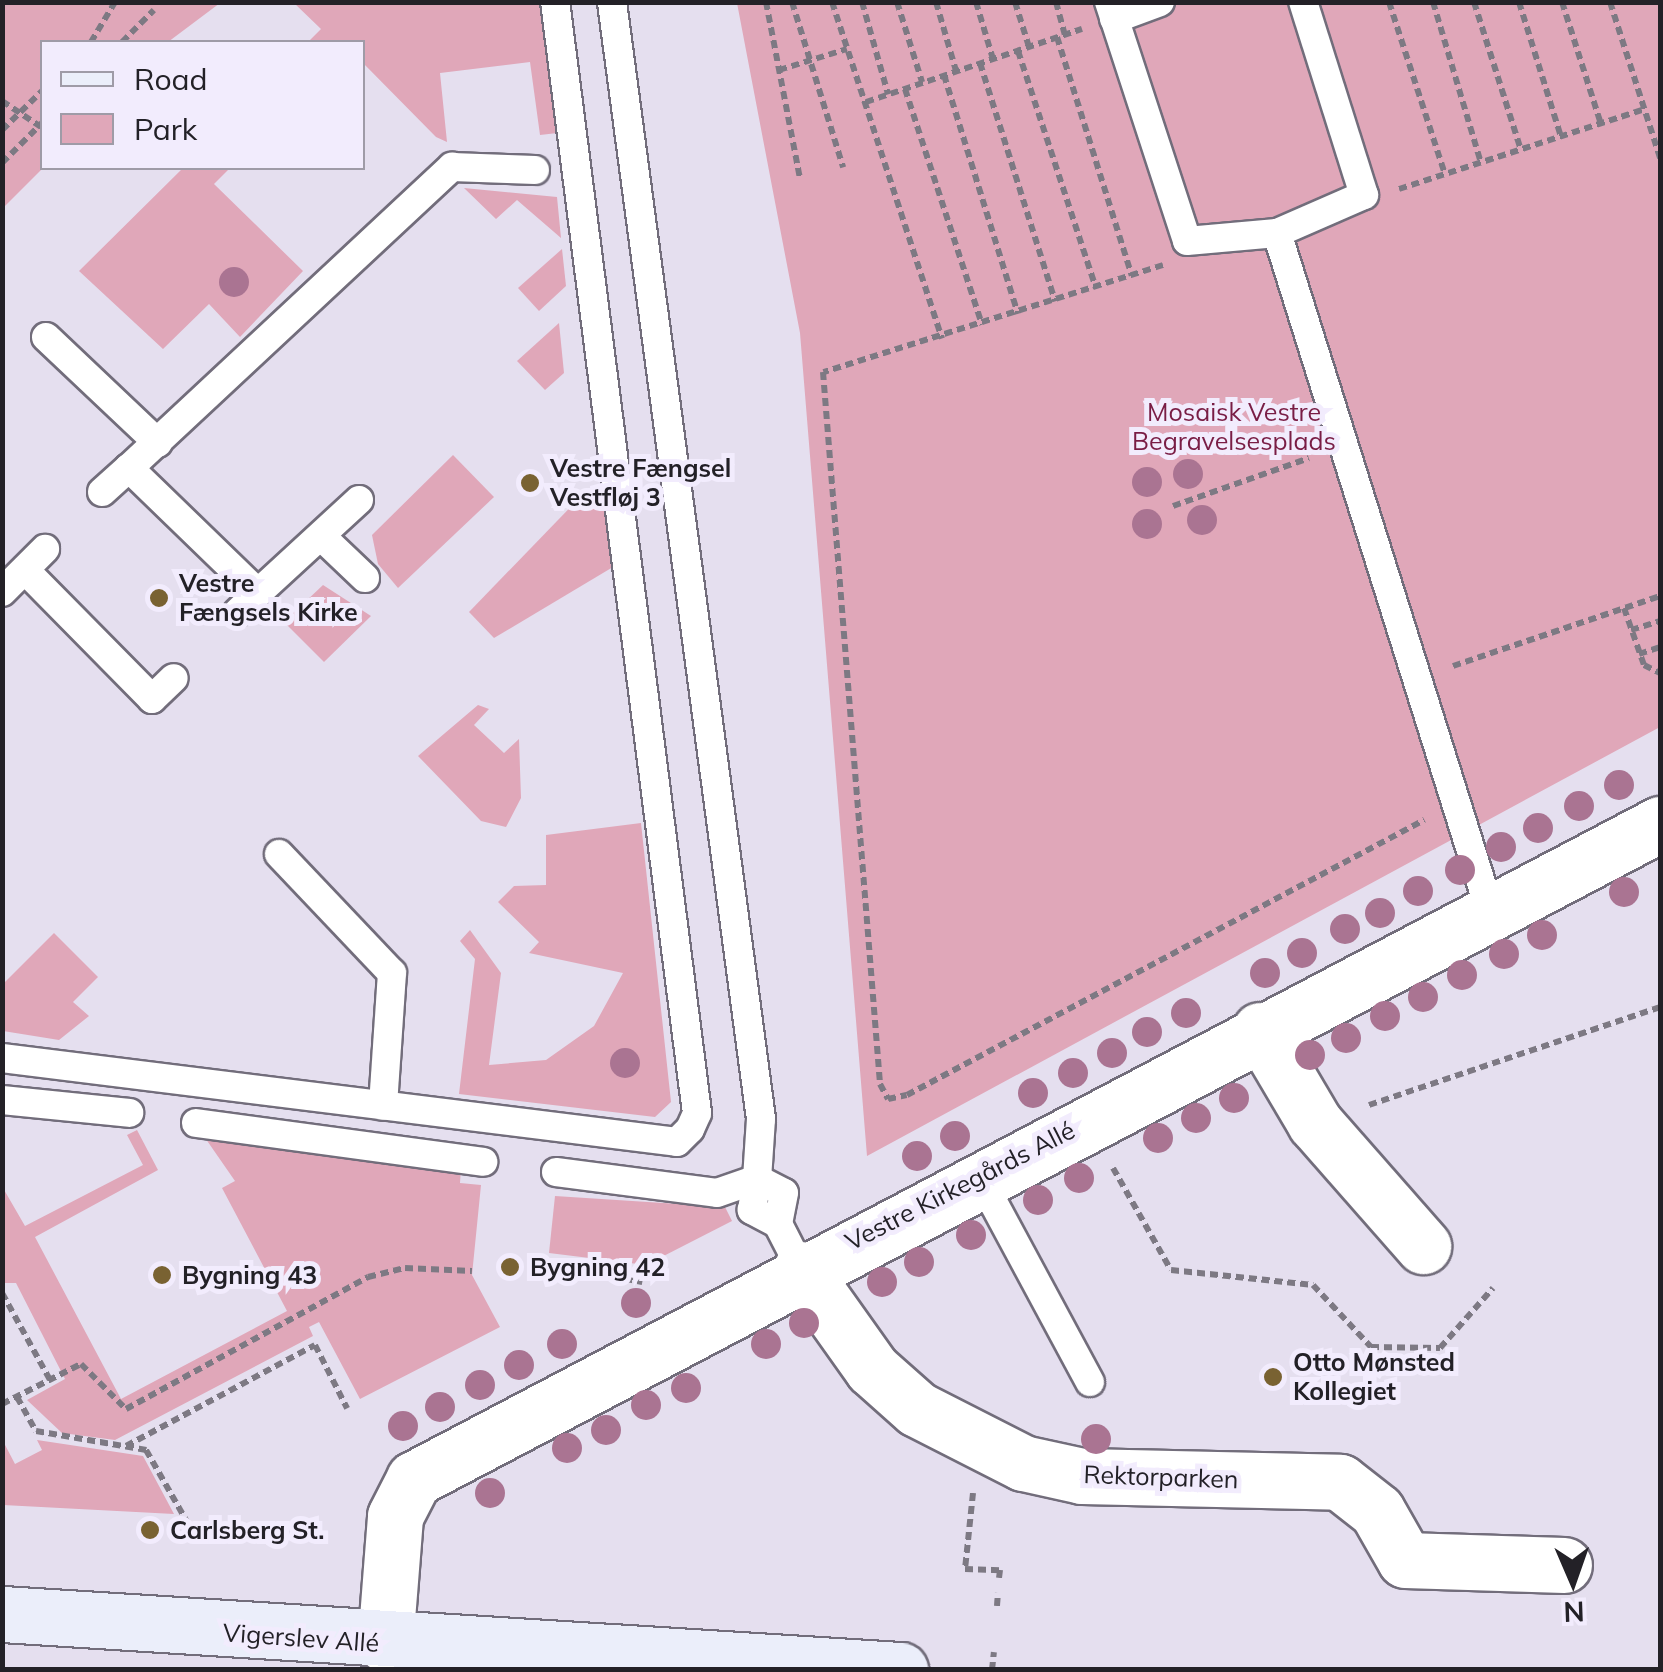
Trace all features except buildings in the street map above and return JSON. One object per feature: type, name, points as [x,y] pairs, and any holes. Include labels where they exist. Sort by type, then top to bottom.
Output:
[{"type":"street","name":"Vestre Kirkegårds Allé","points":[[385,1644],[396,1516],[414,1479],[790,1246],[979,1176],[1660,824]]},
{"type":"street","points":[[1260,1030],[1316,1122],[1423,1246]]},
{"type":"street","name":"Rektorparken","points":[[790,1246],[872,1369],[917,1409],[995,1452],[1082,1476],[1340,1482],[1376,1510],[1405,1560],[1564,1565]]},
{"type":"street","name":"Vigerslev Allé","points":[[2,1614],[73,1646],[385,1644],[900,1670]]},
{"type":"lane","points":[[2,1058],[677,1142],[697,1113],[556,2]]},
{"type":"lane","points":[[612,2],[761,1119],[757,1179]]},
{"type":"lane","points":[[1160,2],[1111,10],[1187,241],[1277,234],[1364,196],[1303,2]]},
{"type":"lane","points":[[102,492],[452,167],[535,170]]},
{"type":"lane","points":[[1277,234],[1490,911]]},
{"type":"lane","points":[[46,336],[158,443]]},
{"type":"lane","points":[[129,468],[258,593]]},
{"type":"lane","points":[[236,613],[323,538],[359,500]]},
{"type":"lane","points":[[323,538],[366,578]]},
{"type":"lane","points":[[2,592],[45,549]]},
{"type":"lane","points":[[25,570],[152,699],[174,678]]},
{"type":"lane","points":[[279,854],[392,973],[383,1106]]},
{"type":"lane","points":[[2,1100],[128,1113]]},
{"type":"lane","points":[[196,1123],[483,1162]]},
{"type":"lane","points":[[556,1172],[717,1193],[757,1179],[784,1194],[790,1246]]},
{"type":"lane","points":[[979,1176],[1090,1382]]},
{"type":"path","points":[[92,40],[115,2]]},
{"type":"path","points":[[766,2],[800,180]]},
{"type":"path","points":[[792,2],[843,167]]},
{"type":"path","points":[[832,2],[942,339]]},
{"type":"path","points":[[862,2],[888,94]]},
{"type":"path","points":[[897,2],[922,82]]},
{"type":"path","points":[[936,2],[956,71]]},
{"type":"path","points":[[976,2],[993,58]]},
{"type":"path","points":[[1015,2],[1029,47]]},
{"type":"path","points":[[1056,2],[1062,36],[1132,276]]},
{"type":"path","points":[[1389,2],[1444,174]]},
{"type":"path","points":[[1432,2],[1482,163]]},
{"type":"path","points":[[1474,2],[1521,150]]},
{"type":"path","points":[[1519,2],[1561,137]]},
{"type":"path","points":[[1562,2],[1600,124]]},
{"type":"path","points":[[1610,2],[1660,158]]},
{"type":"path","points":[[124,40],[154,10]]},
{"type":"path","points":[[866,102],[1062,36],[1111,10]]},
{"type":"path","points":[[779,70],[847,48]]},
{"type":"path","points":[[1018,50],[1096,288]]},
{"type":"path","points":[[980,63],[1056,301]]},
{"type":"path","points":[[944,75],[1018,314]]},
{"type":"path","points":[[904,88],[982,325]]},
{"type":"path","points":[[2,130],[40,92]]},
{"type":"path","points":[[2,100],[40,125]]},
{"type":"path","points":[[1364,196],[1646,110]]},
{"type":"path","points":[[2,163],[40,128]]},
{"type":"path","points":[[1187,241],[1180,258],[1132,276],[942,339],[823,372],[880,1084],[888,1098],[1455,804]]},
{"type":"path","points":[[1173,506],[1344,446]]},
{"type":"path","points":[[1416,678],[1660,596]]},
{"type":"path","points":[[1624,608],[1639,654],[1660,672]]},
{"type":"path","points":[[1631,630],[1660,620]]},
{"type":"path","points":[[1639,654],[1660,647]]},
{"type":"path","points":[[1316,1122],[1660,1008]]},
{"type":"path","points":[[1088,1120],[1171,1270],[1297,1280],[1326,1298],[1350,1333],[1395,1353],[1440,1348],[1493,1288]]},
{"type":"path","points":[[548,1264],[642,1282]]},
{"type":"path","points":[[2,1404],[50,1380],[94,1368],[113,1405],[126,1409],[368,1277],[405,1268],[472,1271]]},
{"type":"path","points":[[2,1293],[50,1380]]},
{"type":"path","points":[[126,1446],[314,1346],[347,1408]]},
{"type":"path","points":[[16,1397],[36,1430],[146,1450],[187,1522]]},
{"type":"path","points":[[995,1452],[965,1508],[964,1563],[1000,1570],[999,1578]]},
{"type":"path","points":[[997,1606],[998,1593]]},
{"type":"path","points":[[992,1670],[994,1652]]},
{"type":"green space","points":[[3,2],[220,2],[171,40],[40,40],[41,170],[3,208]]},
{"type":"green space","points":[[294,3],[549,3],[566,132],[540,135],[530,62],[440,73],[447,142],[436,137],[365,65],[365,40],[310,40],[321,29]]},
{"type":"green space","name":"Mosaisk Vestre Begravelsesplads","points":[[737,3],[1660,3],[1660,727],[867,1156],[800,333]]},
{"type":"green space","points":[[181,170],[228,170],[214,184],[303,271],[240,337],[209,304],[163,349],[79,271]]},
{"type":"green space","points":[[464,188],[557,197],[561,238],[517,200],[496,219]]},
{"type":"green space","points":[[562,249],[566,286],[539,311],[518,288]]},
{"type":"green space","points":[[559,323],[564,373],[545,390],[517,361]]},
{"type":"green space","points":[[453,455],[494,497],[398,588],[378,564],[372,535]]},
{"type":"green space","points":[[603,486],[613,567],[494,638],[469,612],[587,490]]},
{"type":"green space","points":[[323,585],[371,616],[324,662],[284,622]]},
{"type":"green space","points":[[478,705],[489,709],[474,725],[504,753],[519,739],[521,798],[506,827],[481,821],[418,756]]},
{"type":"green space","points":[[641,823],[671,1102],[655,1117],[459,1094],[475,959],[460,941],[470,930],[501,973],[489,1065],[546,1060],[594,1026],[623,973],[529,953],[539,942],[498,902],[514,886],[546,885],[546,835]]},
{"type":"green space","points":[[54,933],[98,977],[73,1002],[89,1016],[59,1040],[3,1031],[3,984]]},
{"type":"green space","points":[[137,1130],[158,1170],[35,1237],[121,1399],[287,1311],[222,1188],[235,1181],[201,1132],[461,1168],[460,1183],[481,1185],[472,1275],[500,1327],[360,1399],[319,1322],[309,1327],[313,1336],[115,1440],[62,1433],[27,1400],[65,1379],[16,1283],[3,1283],[3,1188],[25,1226],[143,1165],[127,1135]]},
{"type":"green space","points":[[555,1196],[725,1207],[732,1221],[646,1265],[549,1253]]},
{"type":"green space","points":[[37,1440],[143,1456],[174,1514],[3,1505],[3,1441],[15,1464],[42,1450]]},
{"type":"place","name":"Vestre Fængsel Vestfløj 3","points":[[530,483]]},
{"type":"place","name":"Vestre Fængsels Kirke","points":[[159,598]]},
{"type":"place","name":"Bygning 42","points":[[510,1267]]},
{"type":"place","name":"Bygning 43","points":[[162,1275]]},
{"type":"place","name":"Otto Mønsted Kollegiet","points":[[1273,1377]]},
{"type":"place","name":"Carlsberg St.","points":[[150,1530]]}]
